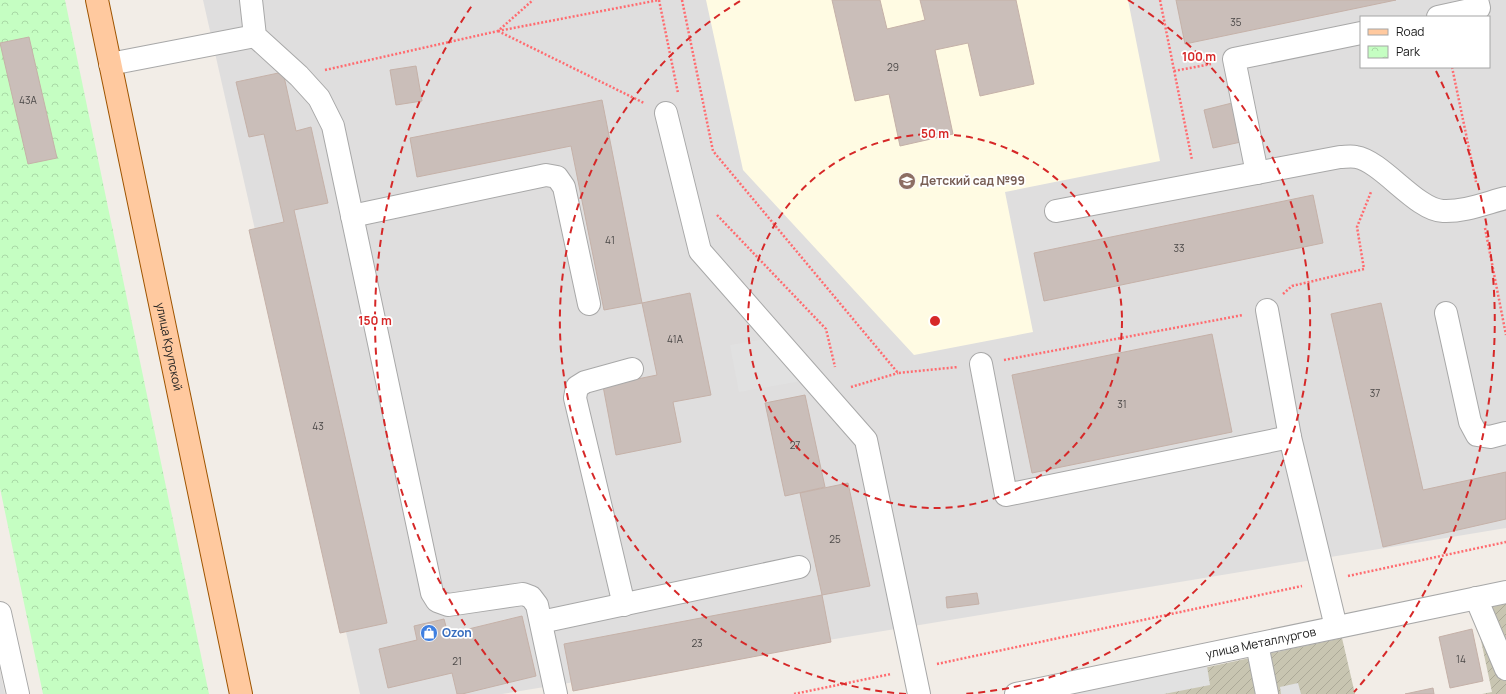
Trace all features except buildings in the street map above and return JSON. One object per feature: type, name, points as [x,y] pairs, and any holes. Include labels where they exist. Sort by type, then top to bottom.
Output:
[{"type":"main road","name":"улица Крупской","points":[[97,0],[241,694]]},
{"type":"street","points":[[251,0],[255,36],[299,76],[319,98],[333,126],[432,593],[437,601],[448,605],[523,594],[531,597],[537,605],[556,694]]},
{"type":"street","points":[[1443,16],[1479,8],[1478,0]]},
{"type":"street","points":[[1257,173],[1234,59],[1360,33]]},
{"type":"street","points":[[110,64],[255,36]]},
{"type":"street","points":[[673,106],[700,251],[866,440],[919,694]]},
{"type":"street","points":[[1056,211],[1340,157],[1356,157],[1380,171],[1425,205],[1442,212],[1462,209],[1506,198]]},
{"type":"street","points":[[352,216],[546,175],[557,177],[564,187],[590,304]]},
{"type":"street","points":[[1266,310],[1290,437],[1336,627]]},
{"type":"street","points":[[1446,313],[1470,422],[1477,435],[1490,437],[1506,433]]},
{"type":"street","points":[[981,364],[1006,495],[1290,437]]},
{"type":"street","points":[[624,605],[575,398],[577,387],[586,382],[632,369]]},
{"type":"street","points":[[541,622],[799,567]]},
{"type":"street","name":"улица Металлургов","points":[[1016,694],[1506,592]]},
{"type":"street","points":[[1476,598],[1506,669]]},
{"type":"street","points":[[0,613],[18,694]]},
{"type":"street","points":[[1257,644],[1267,694]]},
{"type":"path","points":[[498,31],[533,0]]},
{"type":"path","points":[[299,76],[498,31],[659,0],[673,106]]},
{"type":"path","points":[[682,0],[713,151],[898,373]]},
{"type":"path","points":[[1160,0],[1197,184]]},
{"type":"path","points":[[498,31],[673,106]]},
{"type":"path","points":[[1174,71],[1234,59]]},
{"type":"path","points":[[848,388],[898,373],[981,364],[1266,310],[1292,286],[1364,269],[1357,227],[1380,171]]},
{"type":"path","points":[[712,209],[826,329],[837,375]]},
{"type":"path","points":[[794,694],[914,670],[1506,542]]},
{"type":"shaded area","points":[[203,0],[1506,0],[1506,528],[502,694],[360,694]]},
{"type":"shaded area","name":"Детский сад №99","points":[[706,0],[1128,0],[1160,161],[1005,192],[1033,332],[914,355],[743,170]]},
{"type":"shaded area","points":[[775,337],[812,379],[739,392],[730,345]]},
{"type":"shaded area","points":[[1506,601],[1506,694],[1482,694],[1492,692],[1474,608]]},
{"type":"shaded area","points":[[1342,638],[1355,694],[1083,694]]},
{"type":"shaded area","points":[[1207,666],[1210,685],[1164,694],[1070,694]]},
{"type":"shaded area","points":[[0,669],[5,694],[0,694]]},
{"type":"shaded area","points":[[1298,683],[1301,694],[1281,694],[1280,687]]},
{"type":"green space","points":[[0,0],[65,0],[209,694],[43,694],[0,488]]},
{"type":"place","name":"Детский сад №99","points":[[907,181]]},
{"type":"place","name":"Ozon","points":[[429,633]]}]
